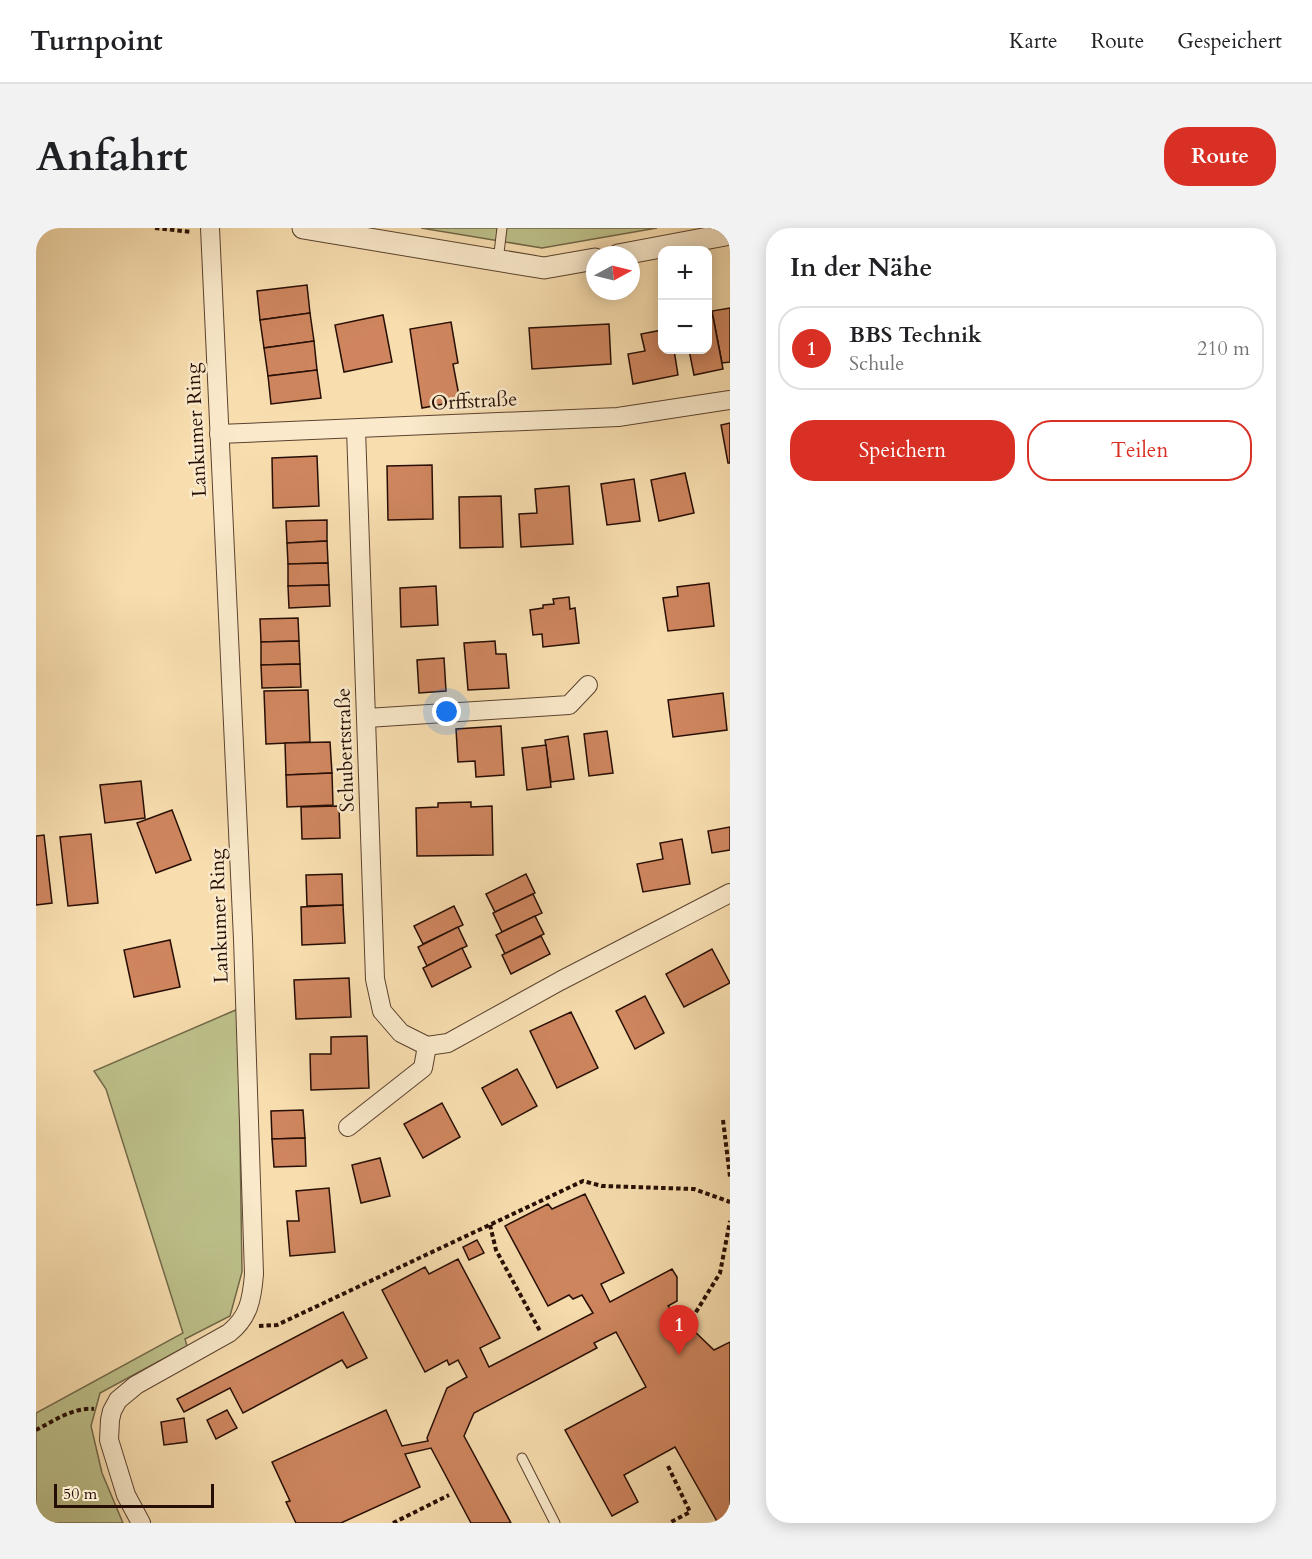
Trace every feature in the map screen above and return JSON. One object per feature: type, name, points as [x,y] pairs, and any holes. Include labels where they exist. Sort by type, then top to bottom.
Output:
[{"type":"street","points":[[303,228],[544,268],[586,261]]},
{"type":"street","name":"Lankumer Ring","points":[[210,231],[243,939],[254,1274],[252,1299],[243,1319]]},
{"type":"street","points":[[640,251],[730,234]]},
{"type":"street","name":"Orffstraße","points":[[219,434],[618,417],[730,400]]},
{"type":"street","name":"Schubertstraße","points":[[356,429],[375,979],[382,1011],[401,1033],[428,1046]]},
{"type":"street","points":[[367,718],[568,705],[588,685]]},
{"type":"street","points":[[348,1127],[423,1068],[428,1046],[448,1043],[560,981],[730,893]]},
{"type":"street","points":[[141,1523],[126,1495],[110,1440],[112,1411],[126,1392],[229,1333],[243,1319]]},
{"type":"lane","points":[[498,261],[502,228]]},
{"type":"lane","points":[[522,1458],[555,1523]]},
{"type":"path","points":[[155,228],[210,231]]},
{"type":"path","points":[[723,1120],[730,1177]]},
{"type":"path","points":[[243,1319],[258,1326],[277,1326],[583,1181],[602,1186],[694,1189],[730,1202]]},
{"type":"path","points":[[688,1325],[720,1273],[730,1221]]},
{"type":"path","points":[[490,1225],[496,1250],[540,1331]]},
{"type":"path","points":[[36,1430],[68,1414],[87,1409],[112,1411]]},
{"type":"path","points":[[668,1466],[690,1512],[669,1523]]},
{"type":"path","points":[[393,1523],[449,1496]]},
{"type":"green space","points":[[421,228],[657,228],[542,248]]},
{"type":"green space","points":[[238,1009],[242,1272],[230,1316],[185,1339],[187,1346],[100,1393],[91,1426],[102,1473],[123,1523],[36,1523],[36,1413],[183,1333],[106,1089],[94,1071]]},
{"type":"building","points":[[307,285],[310,313],[260,320],[257,291]]},
{"type":"building","points":[[730,308],[730,362],[722,363],[712,311]]},
{"type":"building","points":[[310,313],[314,341],[264,348],[260,320]]},
{"type":"building","points":[[383,315],[392,362],[344,372],[335,325]]},
{"type":"building","points":[[712,317],[723,369],[694,375],[690,354],[712,354]]},
{"type":"building","points":[[451,322],[458,363],[453,364],[460,401],[422,408],[410,329]]},
{"type":"building","points":[[609,324],[611,364],[532,369],[529,328]]},
{"type":"building","points":[[658,331],[658,354],[675,354],[678,375],[633,384],[628,354],[645,351],[641,334]]},
{"type":"building","points":[[314,341],[317,370],[268,376],[264,348]]},
{"type":"building","points":[[317,370],[321,398],[271,404],[268,376]]},
{"type":"building","points":[[730,423],[730,463],[728,463],[721,425]]},
{"type":"building","points":[[317,456],[319,506],[273,508],[272,458]]},
{"type":"building","points":[[432,465],[433,519],[388,520],[387,466]]},
{"type":"building","points":[[685,473],[694,513],[659,521],[651,480]]},
{"type":"building","points":[[634,479],[640,521],[607,525],[601,484]]},
{"type":"building","points":[[569,486],[573,544],[521,547],[519,514],[537,513],[535,489]]},
{"type":"building","points":[[501,496],[503,547],[460,548],[459,497]]},
{"type":"building","points":[[327,520],[327,541],[287,543],[286,521]]},
{"type":"building","points":[[327,541],[328,563],[288,564],[287,543]]},
{"type":"building","points":[[328,563],[329,585],[288,586],[288,564]]},
{"type":"building","points":[[709,583],[714,626],[668,631],[663,598],[678,596],[677,587]]},
{"type":"building","points":[[329,585],[330,606],[289,608],[288,586]]},
{"type":"building","points":[[436,586],[438,625],[401,627],[400,588]]},
{"type":"building","points":[[569,597],[570,609],[575,608],[579,643],[543,647],[542,634],[533,635],[530,610],[554,604],[553,599]]},
{"type":"building","points":[[298,618],[299,641],[261,642],[260,619]]},
{"type":"building","points":[[299,641],[300,664],[261,665],[261,642]]},
{"type":"building","points":[[495,641],[496,654],[506,654],[509,688],[468,690],[464,643]]},
{"type":"building","points":[[444,658],[446,691],[419,693],[417,660]]},
{"type":"building","points":[[300,664],[301,687],[262,688],[261,665]]},
{"type":"building","points":[[308,690],[310,742],[266,744],[264,691]]},
{"type":"building","points":[[723,693],[727,730],[673,737],[668,700]]},
{"type":"building","points":[[501,726],[504,775],[476,777],[475,761],[458,762],[456,729]]},
{"type":"building","points":[[607,731],[613,773],[589,776],[584,734]]},
{"type":"building","points":[[568,736],[574,779],[551,782],[545,740]]},
{"type":"building","points":[[330,742],[332,773],[286,775],[285,743]]},
{"type":"building","points":[[546,745],[551,787],[527,790],[522,748]]},
{"type":"building","points":[[332,773],[333,805],[287,807],[286,775]]},
{"type":"building","points":[[141,781],[145,818],[105,823],[100,785]]},
{"type":"building","points":[[471,802],[471,807],[492,806],[493,855],[417,856],[416,808],[438,807],[438,803]]},
{"type":"building","points":[[339,806],[340,838],[302,839],[301,807]]},
{"type":"building","points":[[172,810],[191,860],[156,873],[137,823]]},
{"type":"building","points":[[730,827],[730,850],[712,853],[708,831]]},
{"type":"building","points":[[91,834],[98,903],[68,906],[60,837]]},
{"type":"building","points":[[44,835],[52,903],[36,905],[36,836]]},
{"type":"building","points":[[682,839],[690,884],[643,892],[637,864],[663,859],[660,843]]},
{"type":"building","points":[[342,874],[343,905],[307,906],[306,875]]},
{"type":"building","points":[[526,874],[535,893],[495,912],[486,894]]},
{"type":"building","points":[[533,894],[542,913],[502,932],[493,913]]},
{"type":"building","points":[[343,905],[345,943],[302,945],[301,907]]},
{"type":"building","points":[[454,906],[463,925],[423,944],[414,926]]},
{"type":"building","points":[[535,916],[544,934],[505,954],[496,935]]},
{"type":"building","points":[[458,927],[467,946],[427,966],[418,947]]},
{"type":"building","points":[[541,936],[550,954],[511,974],[502,955]]},
{"type":"building","points":[[170,940],[180,987],[134,997],[124,950]]},
{"type":"building","points":[[462,948],[471,967],[432,987],[423,968]]},
{"type":"building","points":[[712,949],[730,983],[684,1007],[666,974]]},
{"type":"building","points":[[349,978],[351,1017],[296,1019],[294,980]]},
{"type":"building","points":[[645,996],[664,1033],[635,1049],[616,1011]]},
{"type":"building","points":[[571,1012],[598,1068],[557,1088],[530,1031]]},
{"type":"building","points":[[367,1036],[369,1088],[311,1090],[310,1054],[331,1054],[331,1037]]},
{"type":"building","points":[[517,1069],[537,1106],[502,1125],[482,1088]]},
{"type":"building","points":[[442,1103],[460,1137],[423,1158],[404,1124]]},
{"type":"building","points":[[303,1110],[305,1138],[272,1139],[271,1111]]},
{"type":"building","points":[[305,1138],[306,1166],[274,1167],[272,1139]]},
{"type":"building","points":[[380,1158],[390,1196],[361,1203],[352,1165]]},
{"type":"building","points":[[329,1188],[335,1252],[290,1256],[287,1221],[299,1221],[296,1191]]},
{"type":"building","points":[[585,1194],[624,1273],[601,1284],[610,1302],[672,1269],[677,1277],[677,1301],[668,1306],[714,1350],[730,1342],[730,1523],[718,1523],[675,1447],[624,1475],[638,1502],[612,1516],[565,1430],[646,1387],[616,1332],[594,1343],[597,1348],[474,1413],[464,1436],[511,1523],[471,1523],[431,1448],[405,1454],[420,1487],[341,1523],[296,1523],[286,1502],[290,1501],[272,1462],[386,1410],[402,1446],[428,1441],[427,1438],[447,1388],[467,1377],[458,1360],[449,1365],[447,1360],[425,1372],[382,1290],[425,1267],[429,1274],[458,1259],[500,1338],[480,1348],[489,1367],[593,1313],[582,1295],[573,1299],[569,1295],[548,1306],[505,1226],[548,1204],[552,1209]]},
{"type":"building","points":[[477,1240],[484,1253],[469,1260],[463,1247]]},
{"type":"building","points":[[343,1312],[367,1358],[347,1368],[342,1360],[243,1413],[230,1388],[184,1412],[177,1399]]},
{"type":"building","points":[[227,1410],[237,1428],[216,1439],[207,1420]]},
{"type":"building","points":[[184,1418],[187,1442],[164,1445],[161,1422]]},
{"type":"place","name":"BBS Technik","points":[[679,1355]]}]
